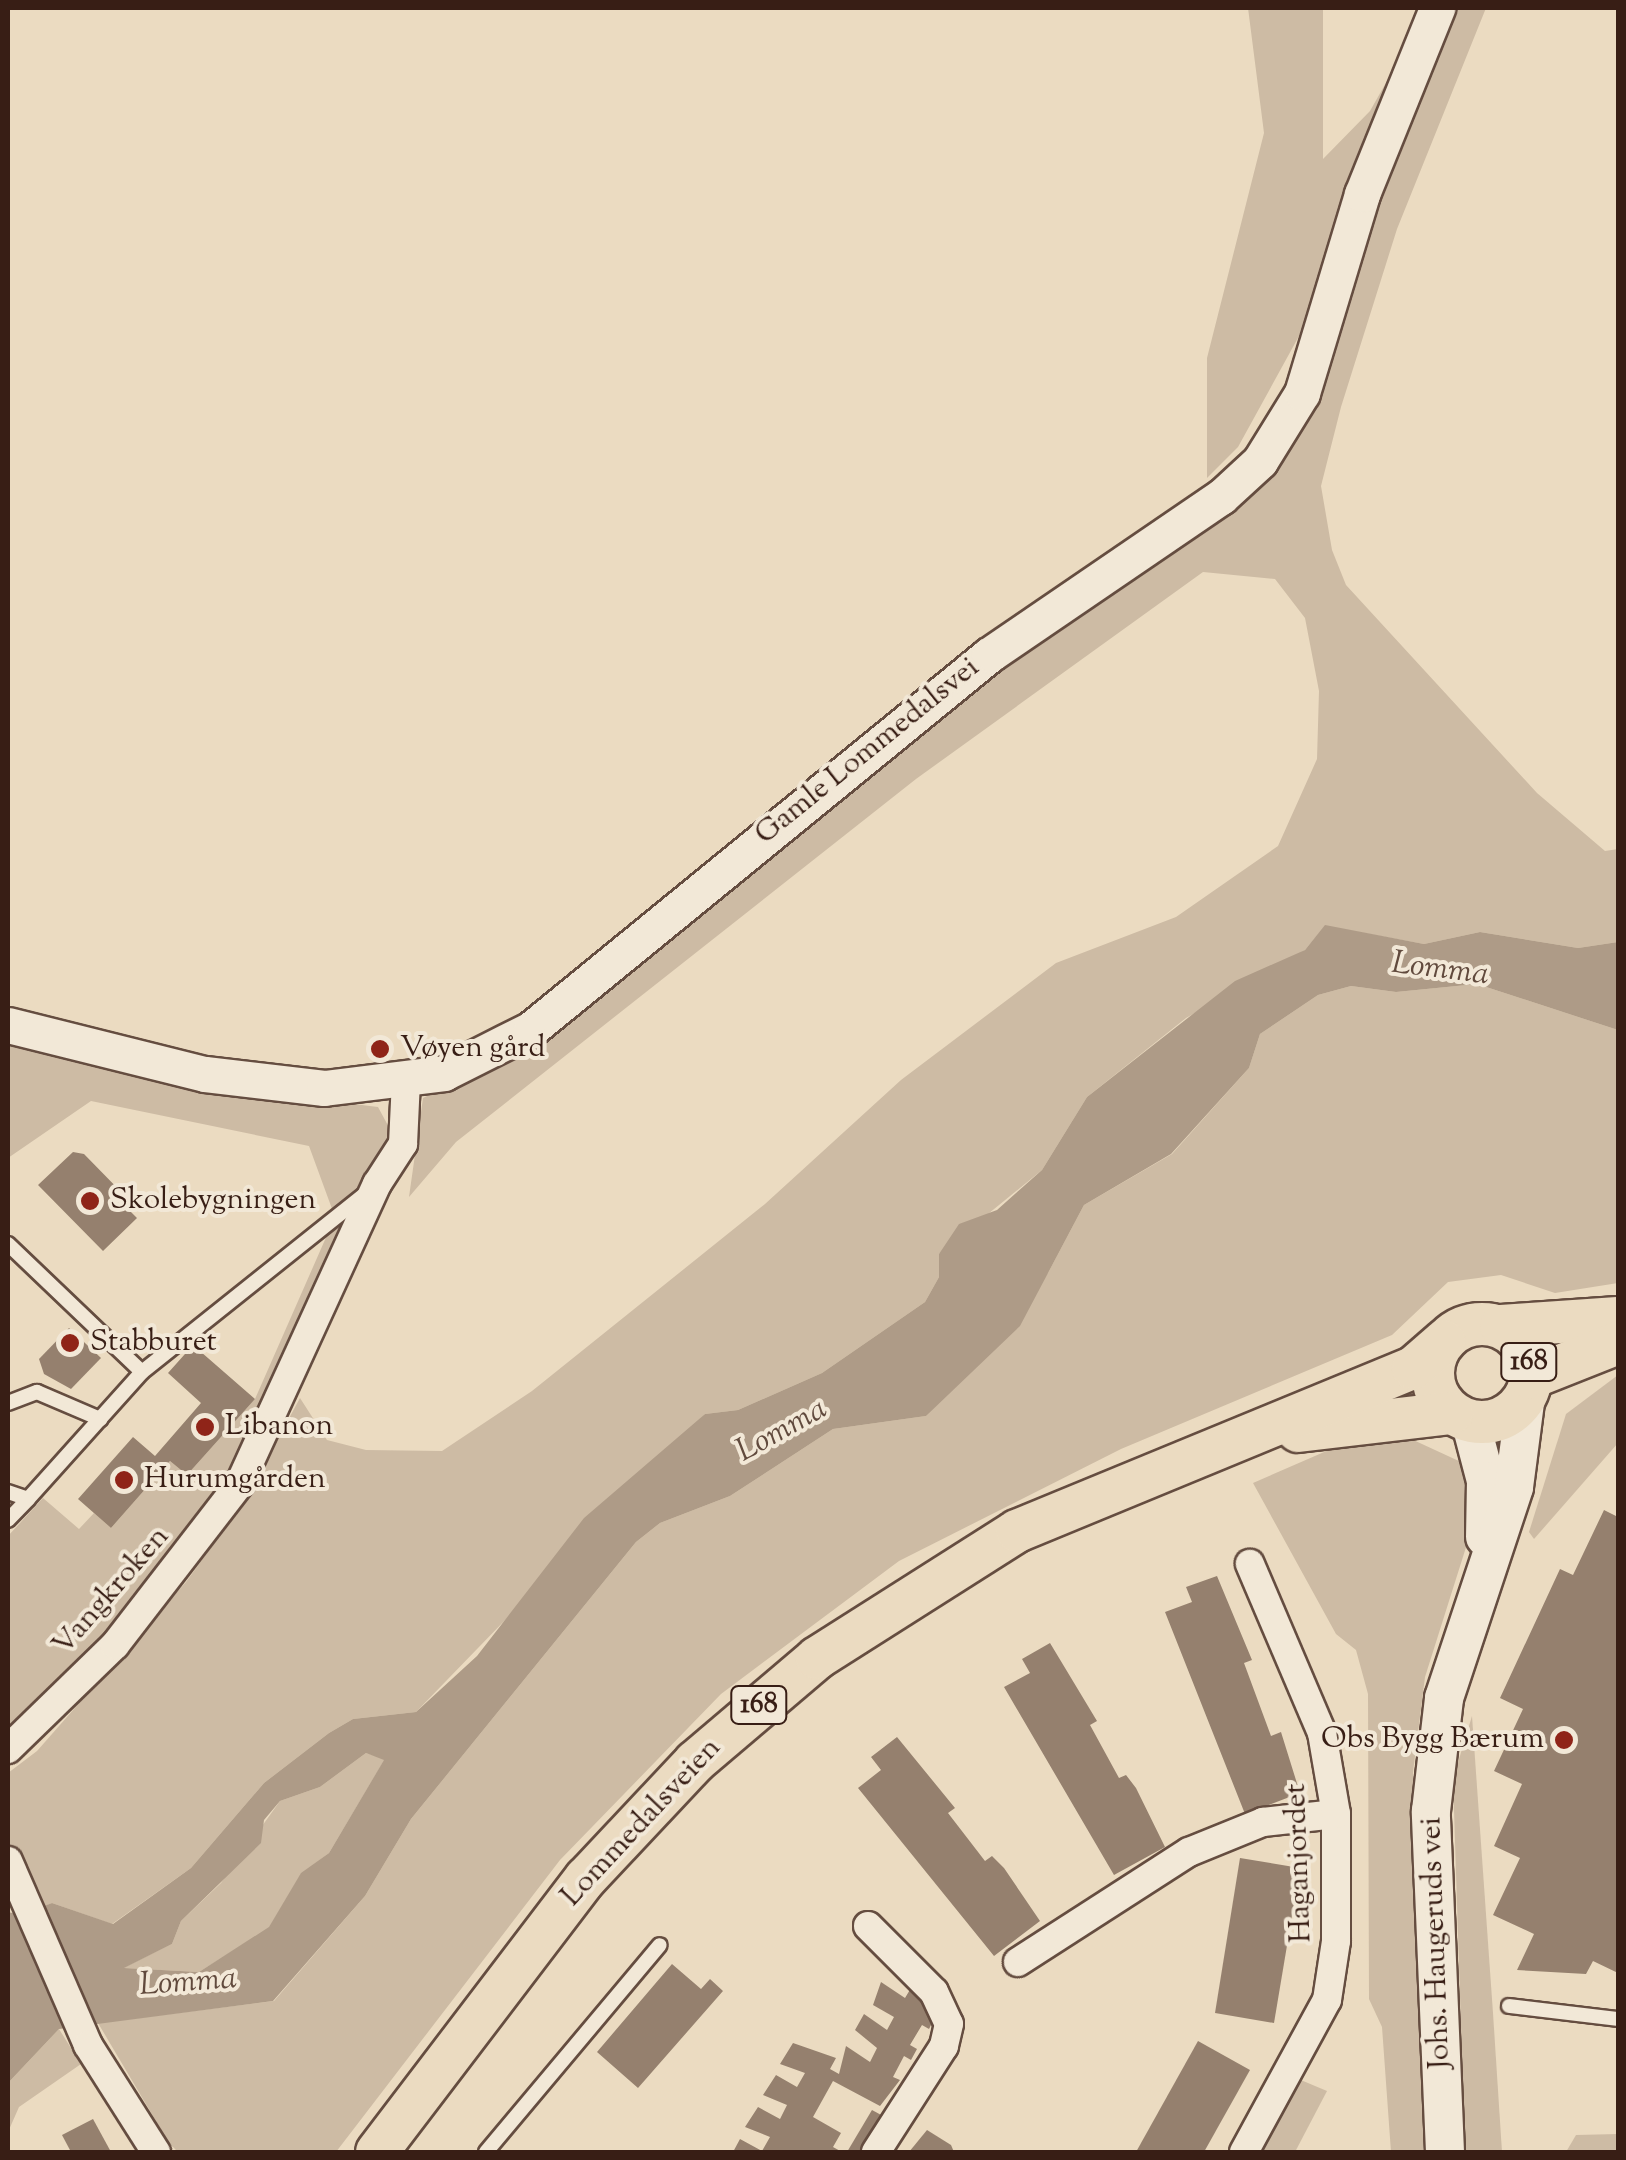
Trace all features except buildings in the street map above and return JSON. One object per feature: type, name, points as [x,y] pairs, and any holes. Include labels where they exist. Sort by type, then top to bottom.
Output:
[{"type":"main road","name":"168","points":[[1444,1342],[1461,1328],[1618,1318]]},
{"type":"main road","name":"168","points":[[1501,1326],[1522,1346],[1528,1386]]},
{"type":"main road","points":[[1444,1342],[1434,1384],[1461,1416]]},
{"type":"main road","name":"Lommedalsveien","points":[[377,2152],[586,1878],[760,1704],[877,1615],[978,1552],[1090,1496],[1412,1368],[1444,1342]]},
{"type":"main road","name":"168","points":[[1461,1416],[1503,1418],[1528,1386],[1618,1343]]},
{"type":"main road","name":"Johs. Haugeruds vei","points":[[1446,2152],[1432,1811],[1444,1698],[1485,1559],[1514,1487],[1528,1386]]},
{"type":"main road","name":"Lommedalsveien","points":[[1243,1437],[1461,1416]]},
{"type":"main road","name":"Johs. Haugeruds vei","points":[[1461,1416],[1486,1481],[1485,1559]]},
{"type":"street","name":"Gamle Lommedalsvei","points":[[8,1025],[205,1074],[324,1088],[406,1082],[487,1055],[531,1029],[989,655],[1222,497],[1260,461],[1302,393],[1362,194],[1436,8]]},
{"type":"street","name":"Vangkroken","points":[[8,1748],[115,1645],[240,1483],[377,1184],[403,1144],[406,1082]]},
{"type":"street","name":"Haganjordet","points":[[1244,2152],[1327,2000],[1336,1967],[1336,1814],[1309,1688],[1250,1564]]},
{"type":"street","points":[[1018,1962],[1189,1852],[1263,1822],[1336,1814]]},
{"type":"street","points":[[8,1860],[88,2045],[156,2152]]},
{"type":"street","points":[[868,1926],[934,1992],[949,2024],[944,2046],[876,2152]]},
{"type":"lane","points":[[8,1520],[142,1372],[377,1184]]},
{"type":"lane","points":[[8,1244],[142,1372]]},
{"type":"lane","points":[[8,1403],[37,1392],[100,1419]]},
{"type":"lane","points":[[8,1492],[28,1498]]},
{"type":"lane","points":[[486,2152],[660,1945]]},
{"type":"lane","points":[[1508,2006],[1618,2019]]},
{"type":"shaded area","points":[[1248,8],[1323,8],[1323,159],[1370,111],[1400,58],[1299,336],[1238,447],[1207,478],[1207,358],[1264,133]]},
{"type":"shaded area","points":[[1450,8],[1486,8],[1397,229],[1341,407],[1321,486],[1332,550],[1346,585],[1537,793],[1605,851],[1618,849],[1618,942],[1578,948],[1480,932],[1424,944],[1325,926],[1305,950],[1186,1018],[1087,1097],[1042,1170],[939,1254],[939,1277],[925,1302],[822,1373],[738,1410],[705,1414],[416,1712],[353,1719],[329,1733],[264,1783],[191,1868],[112,1924],[52,1903],[41,1908],[8,1841],[8,1773],[37,1751],[186,1582],[242,1505],[300,1398],[327,1440],[366,1450],[442,1451],[532,1391],[765,1204],[901,1080],[1056,963],[1176,917],[1278,846],[1317,759],[1319,691],[1305,618],[1275,579],[1203,572],[916,779],[456,1142],[409,1197],[423,1098],[473,1074],[991,671],[1263,475]]},
{"type":"shaded area","points":[[1477,984],[1618,1030],[1618,1283],[1555,1293],[1501,1275],[1448,1282],[1392,1335],[1121,1449],[899,1561],[721,1694],[560,1860],[336,2152],[178,2152],[169,2143],[98,2023],[274,2001],[365,1896],[411,1819],[636,1542],[660,1523],[730,1496],[833,1429],[926,1416],[1048,1273],[1084,1205],[1172,1154],[1249,1068],[1260,1034],[1318,995],[1351,986],[1396,992]]},
{"type":"shaded area","points":[[8,1038],[206,1086],[378,1107],[392,1133],[244,1454],[160,1579],[8,1726],[8,1536],[43,1498],[79,1529],[94,1513],[111,1528],[170,1461],[187,1475],[255,1399],[335,1217],[309,1146],[91,1101],[8,1158]]},
{"type":"shaded area","points":[[1618,1375],[1618,1443],[1534,1539],[1529,1532],[1566,1414]]},
{"type":"shaded area","points":[[1409,1438],[1461,1462],[1474,1522],[1425,1677],[1413,1772],[1429,2152],[1391,2152],[1382,2027],[1369,1999],[1368,1694],[1356,1650],[1336,1634],[1253,1483],[1338,1446]]},
{"type":"shaded area","points":[[1472,1716],[1502,2152],[1465,2152],[1453,1779]]},
{"type":"shaded area","points":[[366,1753],[385,1759],[329,1853],[301,1874],[269,1928],[199,1972],[123,1968],[172,1944],[181,1921],[221,1883],[280,1801],[320,1787]]},
{"type":"shaded area","points":[[59,2029],[81,2064],[19,2107],[8,2132],[8,2083]]},
{"type":"shaded area","points":[[1296,2078],[1327,2091],[1295,2152],[1256,2152]]},
{"type":"shaded area","points":[[1618,2134],[1618,2152],[1566,2152],[1576,2135]]},
{"type":"water","name":"Lomma","points":[[1325,925],[1424,944],[1480,932],[1578,948],[1618,942],[1618,1030],[1477,984],[1396,992],[1351,986],[1318,995],[1260,1034],[1249,1068],[1171,1154],[1084,1205],[1020,1326],[926,1416],[833,1429],[730,1496],[660,1523],[636,1542],[411,1819],[365,1896],[273,2001],[59,2029],[8,2083],[8,1912],[21,1915],[52,1903],[113,1924],[191,1868],[264,1783],[329,1733],[353,1719],[416,1712],[477,1656],[584,1518],[705,1414],[738,1410],[822,1373],[925,1302],[939,1277],[939,1254],[959,1224],[997,1210],[1042,1170],[1087,1097],[1235,981],[1305,950]],"holes":[[[366,1753],[384,1760],[329,1853],[301,1873],[269,1927],[199,1972],[124,1968],[172,1944],[181,1921],[261,1843],[264,1820],[280,1801],[320,1787]]]},
{"type":"place","name":"Vøyen gård","points":[[380,1049]]},
{"type":"place","name":"Skolebygningen","points":[[90,1201]]},
{"type":"place","name":"Stabburet","points":[[70,1343]]},
{"type":"place","name":"Libanon","points":[[205,1427]]},
{"type":"place","name":"Hurumgården","points":[[124,1480]]},
{"type":"place","name":"Obs Bygg Bærum","points":[[1564,1740]]}]
